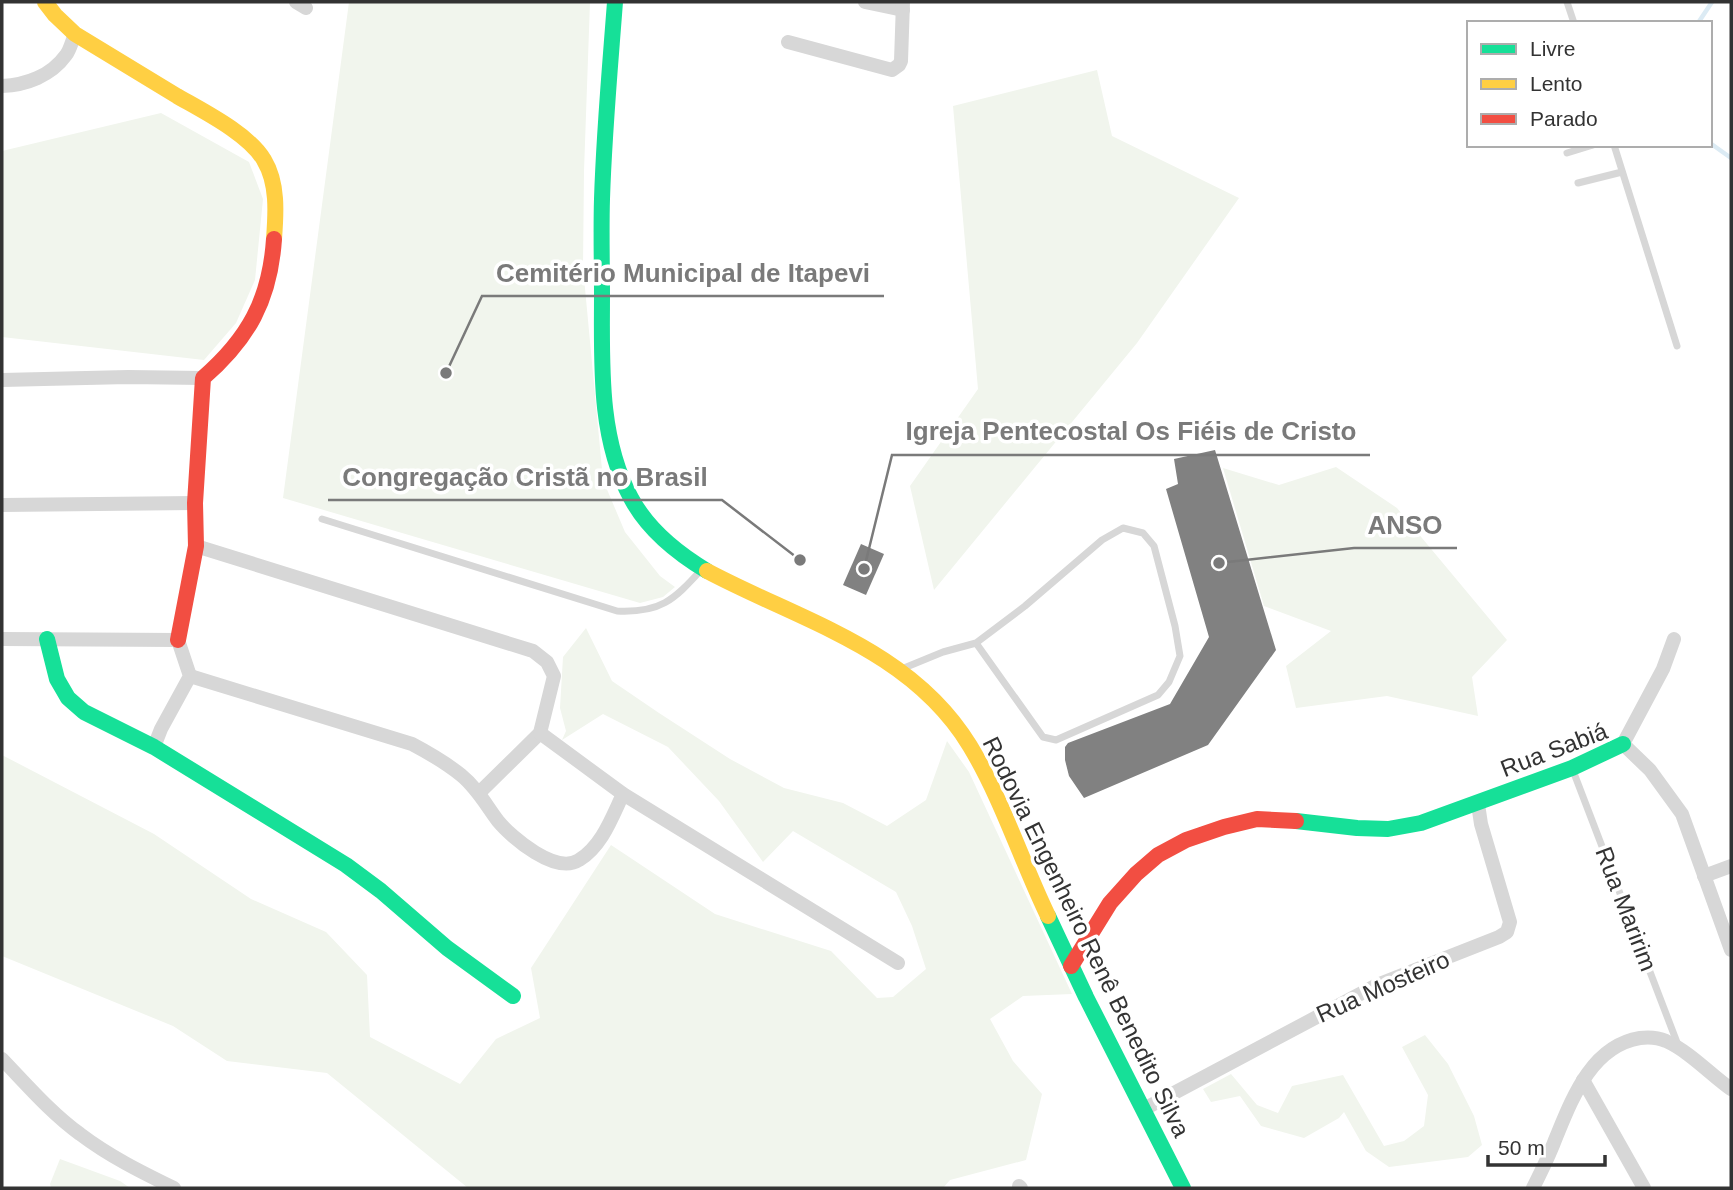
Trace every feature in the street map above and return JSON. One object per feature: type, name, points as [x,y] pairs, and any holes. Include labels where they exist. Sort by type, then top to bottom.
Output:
[{"type":"street","points":[[2,380],[203,378],[242,340],[261,302],[270,275],[275,232],[276,199],[272,176],[265,159],[249,143],[226,125],[75,34],[45,2]]},
{"type":"street","name":"Rodovia Engenheiro Renê Benedito Silva","points":[[615,2],[602,200],[602,369],[611,444],[631,498],[650,525],[674,548],[703,569],[750,594],[846,637],[888,660],[918,683],[946,712],[973,751],[1071,966],[1184,1188]]},
{"type":"street","points":[[788,42],[892,70],[901,61],[903,6],[865,2]]},
{"type":"street","points":[[2,86],[34,80],[51,70],[66,55],[75,34]]},
{"type":"street","points":[[154,747],[190,676],[178,640],[196,546],[195,503],[203,378]]},
{"type":"street","points":[[2,505],[195,503]]},
{"type":"street","points":[[196,546],[533,652],[547,662],[554,676],[540,733],[480,793]]},
{"type":"street","points":[[2,639],[178,640]]},
{"type":"street","points":[[47,639],[57,679],[68,698],[84,712],[154,747],[346,865],[447,947],[513,996]]},
{"type":"street","points":[[1623,744],[1663,669],[1674,639]]},
{"type":"street","points":[[190,676],[411,744],[461,775],[480,793],[499,822],[539,855],[559,864],[578,862],[592,850],[606,831],[623,794]]},
{"type":"street","points":[[540,733],[623,794],[898,963]]},
{"type":"street","name":"Rua Sabiá","points":[[1071,966],[1110,903],[1136,874],[1158,855],[1186,840],[1257,819],[1388,829],[1421,824],[1572,768],[1623,744],[1650,770],[1682,814],[1731,950]]},
{"type":"street","name":"Rua Mosteiro","points":[[1144,1109],[1377,985],[1507,932],[1510,922],[1481,824],[1478,804]]},
{"type":"street","points":[[1704,876],[1731,866]]},
{"type":"street","points":[[1533,1188],[1574,1094],[1605,1054],[1618,1045],[1647,1037],[1665,1040],[1731,1089]]},
{"type":"street","points":[[2,1059],[78,1133],[104,1151],[174,1188]]},
{"type":"street","points":[[1583,1080],[1644,1188]]},
{"type":"lane","points":[[1567,2],[1573,21]]},
{"type":"lane","points":[[1567,153],[1586,147]]},
{"type":"lane","points":[[1615,147],[1677,346]]},
{"type":"lane","points":[[1578,183],[1622,172]]},
{"type":"lane","points":[[322,519],[617,611],[648,610],[662,605],[684,589],[703,569]]},
{"type":"lane","points":[[900,669],[943,652],[976,643],[1025,606],[1102,540],[1124,528],[1143,533],[1154,546],[1180,656],[1169,682],[1158,695],[1056,740],[1043,737],[976,643]]},
{"type":"lane","name":"Rua Maririm","points":[[1572,768],[1680,1050]]},
{"type":"shaded area","points":[[349,2],[590,2],[583,267],[603,480],[625,532],[660,576],[675,587],[663,597],[640,603],[283,498]]},
{"type":"shaded area","points":[[1097,70],[1112,136],[1239,198],[1137,343],[934,590],[910,486],[978,389],[953,106]]},
{"type":"shaded area","points":[[161,113],[249,162],[263,199],[255,280],[236,323],[204,360],[2,337],[2,151]]},
{"type":"shaded area","points":[[1336,467],[1397,508],[1507,640],[1472,677],[1478,716],[1387,696],[1296,708],[1286,666],[1331,631],[1264,606],[1223,468],[1279,485]]},
{"type":"shaded area","points":[[586,628],[612,681],[659,713],[730,759],[784,788],[843,803],[887,826],[926,800],[947,741],[969,772],[1072,994],[1023,996],[990,1019],[1013,1061],[1042,1094],[1026,1160],[950,1180],[943,1188],[468,1188],[327,1073],[227,1061],[173,1026],[2,956],[2,755],[154,834],[251,899],[326,932],[367,975],[370,1037],[460,1084],[496,1039],[540,1018],[531,968],[611,845],[715,914],[831,951],[877,998],[893,997],[926,969],[912,926],[896,892],[793,831],[763,862],[719,801],[668,747],[603,714],[562,740],[566,731],[560,708],[563,657]]},
{"type":"shaded area","points":[[1425,1035],[1448,1064],[1474,1116],[1482,1145],[1468,1157],[1389,1167],[1366,1151],[1344,1112],[1339,1118],[1304,1138],[1261,1126],[1240,1096],[1211,1102],[1203,1089],[1231,1074],[1257,1105],[1278,1113],[1292,1086],[1343,1075],[1384,1146],[1404,1141],[1424,1126],[1428,1095],[1402,1047]]},
{"type":"shaded area","points":[[60,1159],[120,1181],[130,1188],[51,1188],[50,1184]]},
{"type":"building","points":[[1215,450],[1276,650],[1208,745],[1084,798],[1069,776],[1065,760],[1065,747],[1068,743],[1170,704],[1209,637],[1166,489],[1178,484],[1174,459]]},
{"type":"building","points":[[861,544],[884,554],[866,595],[843,585]]},
{"type":"waterway","points":[[1699,21],[1712,2]]},
{"type":"waterway","points":[[1712,144],[1731,158]]},
{"type":"traffic: fast","points":[[615,2],[602,211],[602,373],[607,425],[620,475],[638,510],[664,540],[707,571]]},
{"type":"traffic: fast","points":[[47,639],[57,679],[68,698],[84,712],[154,747],[346,865],[381,891],[447,948],[513,996]]},
{"type":"traffic: fast","points":[[1296,821],[1388,829],[1421,823],[1572,768],[1623,744]]},
{"type":"traffic: fast","points":[[1048,916],[1183,1188]]},
{"type":"traffic: slow","points":[[45,2],[75,34],[225,124],[257,150],[269,169],[274,188],[274,239]]},
{"type":"traffic: slow","points":[[707,571],[852,641],[886,661],[917,685],[946,713],[981,766],[1048,916]]},
{"type":"traffic: jam","points":[[178,640],[196,546],[195,503],[203,378],[233,348],[254,317],[268,281],[274,239]]},
{"type":"traffic: jam","points":[[1071,966],[1110,903],[1136,874],[1158,855],[1186,840],[1224,827],[1257,819],[1296,821]]},
{"type":"place","name":"Cemitério Municipal de Itapevi","points":[[446,373]]},
{"type":"place","name":"Congregação Cristã no Brasil","points":[[800,560]]},
{"type":"place","name":"ANSO","points":[[1219,563]]},
{"type":"place","name":"Igreja Pentecostal Os Fiéis de Cristo","points":[[864,569]]}]
